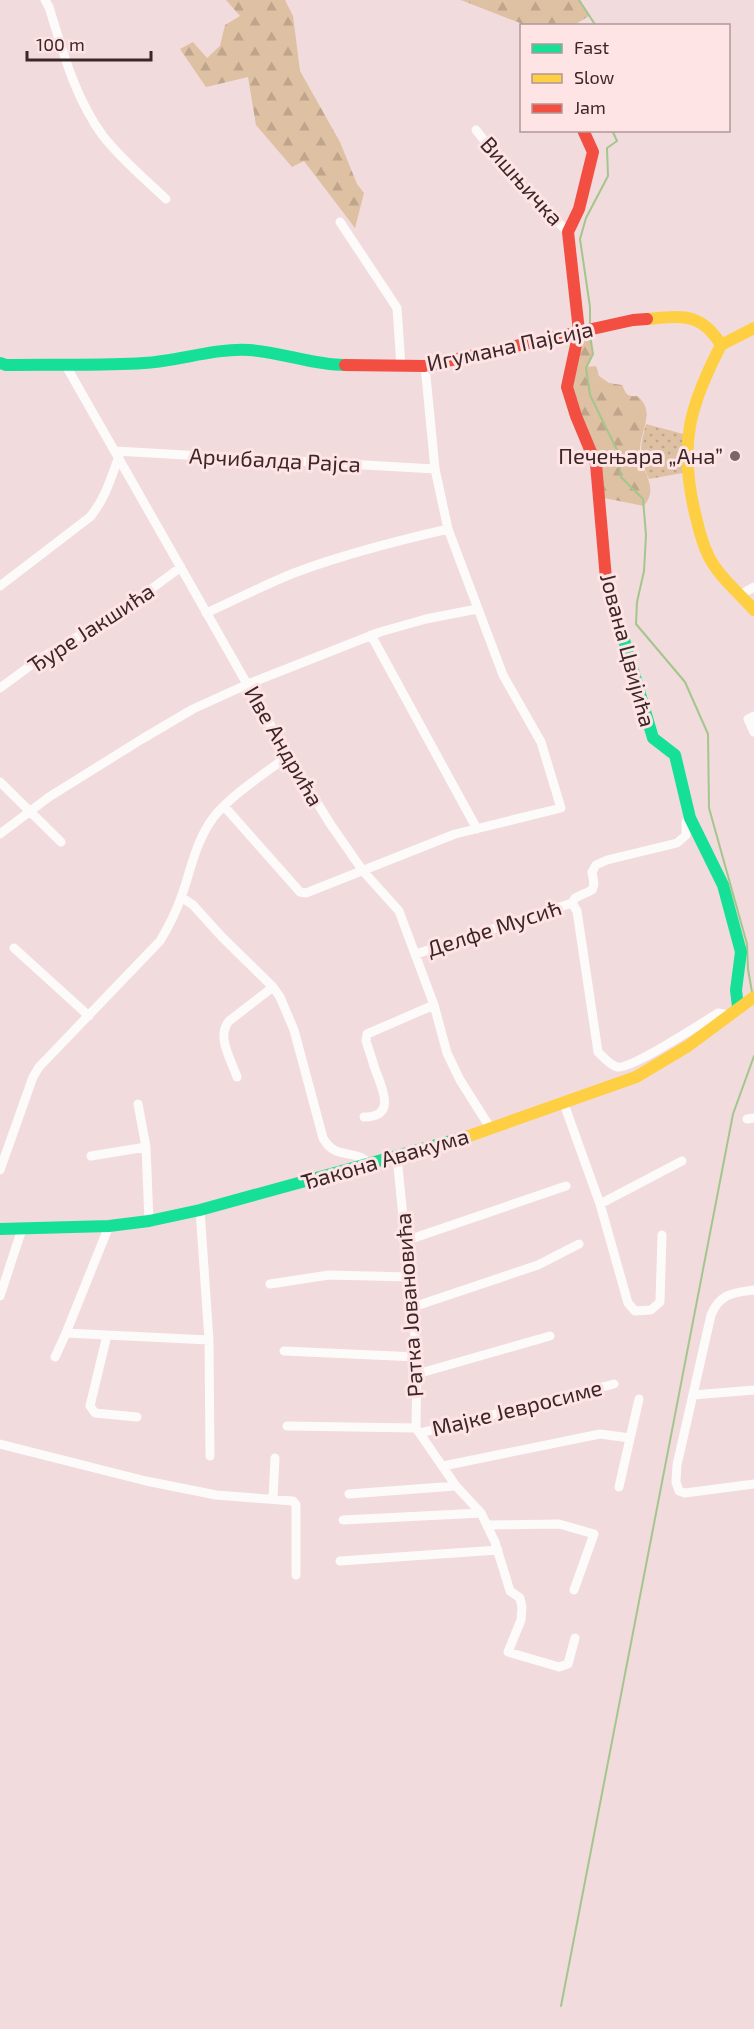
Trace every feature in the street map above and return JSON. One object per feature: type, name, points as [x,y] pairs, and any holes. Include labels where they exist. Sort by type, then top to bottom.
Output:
[{"type":"street","points":[[45,0],[71,77],[88,113],[110,144],[166,199]]},
{"type":"street","name":"Вишњичка","points":[[476,130],[521,187],[568,232]]},
{"type":"street","points":[[568,232],[579,209],[593,152],[584,132]]},
{"type":"street","points":[[340,222],[397,308],[401,366]]},
{"type":"street","name":"Јована Цвијића","points":[[568,232],[579,331],[567,387],[596,464],[606,582],[653,738],[675,755],[690,818],[723,885],[741,952],[736,1009]]},
{"type":"street","name":"Игумана Пајсија","points":[[0,363],[6,365],[145,363],[248,350],[279,353],[324,365],[425,366],[633,320],[671,317],[692,318],[705,324],[721,345]]},
{"type":"street","points":[[754,328],[721,345],[700,384],[686,442],[695,515],[706,550],[720,573],[754,610]]},
{"type":"street","name":"Иве Андрића","points":[[65,364],[288,756],[331,825],[363,870],[399,910],[434,1005],[447,1053],[460,1080],[491,1130]]},
{"type":"street","points":[[224,806],[300,892],[306,893],[455,834],[561,808],[541,742],[503,675],[448,529],[435,469],[425,366]]},
{"type":"street","points":[[0,586],[90,517],[105,493],[117,453]]},
{"type":"street","name":"Арчибалда Рајса","points":[[117,453],[435,469]]},
{"type":"street","points":[[206,613],[292,574],[336,558],[398,540],[448,529]]},
{"type":"street","name":"Ђуре Јакшића","points":[[0,688],[38,660],[120,612],[181,567]]},
{"type":"street","points":[[740,595],[754,587]]},
{"type":"street","points":[[0,834],[30,811],[193,709],[248,684],[371,635],[426,619],[477,609]]},
{"type":"street","points":[[371,635],[477,829]]},
{"type":"street","points":[[754,716],[748,719],[754,732]]},
{"type":"street","points":[[0,1170],[33,1077],[39,1067],[160,941],[172,921],[198,844],[213,819],[224,806],[288,756]]},
{"type":"street","points":[[0,782],[61,842]]},
{"type":"street","points":[[690,818],[686,822],[686,836],[677,843],[607,860],[596,865],[592,872],[594,884],[592,890],[574,898],[572,903],[577,910],[598,1052],[615,1066],[621,1067],[718,1014],[736,1009]]},
{"type":"street","points":[[181,897],[193,905],[273,987],[286,1009],[326,1144],[336,1152],[360,1156],[370,1165]]},
{"type":"street","name":"Делфе Мусић","points":[[416,954],[572,903]]},
{"type":"street","points":[[14,948],[89,1016]]},
{"type":"street","points":[[237,1077],[224,1039],[225,1027],[229,1021],[273,987]]},
{"type":"street","name":"Ђакона Авакума","points":[[0,1229],[109,1226],[149,1221],[200,1210],[370,1165],[491,1130],[636,1077],[688,1046],[754,997]]},
{"type":"street","points":[[364,1117],[375,1116],[380,1112],[385,1099],[366,1041],[367,1034],[434,1005]]},
{"type":"street","points":[[138,1104],[147,1147],[149,1221]]},
{"type":"street","points":[[564,1104],[600,1204],[628,1303],[635,1311],[654,1309],[660,1302],[662,1235]]},
{"type":"street","points":[[91,1156],[147,1147]]},
{"type":"street","name":"Ратка Јовановића","points":[[397,1157],[417,1357],[418,1430]]},
{"type":"street","points":[[600,1204],[682,1161]]},
{"type":"street","points":[[405,1241],[566,1186]]},
{"type":"street","points":[[200,1210],[209,1340],[210,1456]]},
{"type":"street","points":[[55,1357],[109,1226]]},
{"type":"street","points":[[0,1296],[22,1229]]},
{"type":"street","points":[[413,1307],[538,1265],[579,1244]]},
{"type":"street","points":[[270,1284],[329,1275],[410,1276]]},
{"type":"street","points":[[754,1290],[727,1295],[715,1305],[677,1465],[676,1482],[679,1491],[685,1493],[754,1484]]},
{"type":"street","points":[[66,1333],[209,1340]]},
{"type":"street","points":[[106,1335],[90,1406],[95,1413],[136,1417]]},
{"type":"street","points":[[417,1374],[550,1336]]},
{"type":"street","points":[[284,1351],[417,1357]]},
{"type":"street","name":"Мајке Јевросиме","points":[[287,1426],[418,1430],[614,1383]]},
{"type":"street","points":[[693,1395],[754,1390]]},
{"type":"street","points":[[619,1487],[639,1399]]},
{"type":"street","points":[[418,1430],[456,1486],[481,1513],[498,1550],[510,1591],[519,1598],[522,1607],[521,1620],[508,1652],[565,1667],[568,1664],[574,1638]]},
{"type":"street","points":[[443,1466],[600,1434],[630,1438]]},
{"type":"street","points":[[0,1444],[124,1475],[205,1492],[293,1501],[296,1505],[296,1575]]},
{"type":"street","points":[[273,1498],[275,1458]]},
{"type":"street","points":[[349,1494],[456,1486]]},
{"type":"street","points":[[343,1520],[481,1513]]},
{"type":"street","points":[[488,1525],[559,1524],[594,1534],[574,1590]]},
{"type":"street","points":[[340,1561],[498,1550]]},
{"type":"green space","points":[[226,0],[285,0],[293,16],[300,71],[340,142],[357,184],[364,193],[355,228],[304,161],[292,167],[256,125],[248,77],[206,87],[180,49],[193,42],[207,58],[220,46],[225,25],[240,16]]},
{"type":"green space","points":[[461,0],[579,0],[589,16],[576,24],[522,24]]},
{"type":"green space","points":[[579,331],[590,335],[593,354],[586,367],[596,366],[599,376],[609,383],[622,385],[627,394],[637,396],[646,408],[640,456],[650,484],[650,491],[644,506],[599,497],[596,464],[567,387]]},
{"type":"green space","points":[[646,424],[687,435],[688,472],[649,479],[641,451]]},
{"type":"waterway","points":[[579,0],[595,24]]},
{"type":"waterway","points":[[590,326],[590,307],[580,239],[586,218],[608,176],[607,148],[617,141],[613,132]]},
{"type":"waterway","points":[[590,335],[593,354],[586,368],[590,395],[617,450],[621,477],[643,499],[646,535],[644,571],[637,602],[636,624],[685,682],[708,734],[709,808],[747,944],[752,992]]},
{"type":"waterway","points":[[561,2006],[733,1114],[754,1056]]},
{"type":"traffic: fast","points":[[0,363],[6,365],[144,363],[210,353],[249,350],[345,365]]},
{"type":"traffic: fast","points":[[606,579],[653,738],[675,755],[690,818],[723,885],[741,952],[736,990],[738,1007]]},
{"type":"traffic: fast","points":[[0,1229],[109,1226],[149,1221],[200,1210],[469,1136]]},
{"type":"traffic: slow","points":[[647,319],[690,318],[706,327],[721,345]]},
{"type":"traffic: slow","points":[[721,345],[754,328]]},
{"type":"traffic: slow","points":[[721,345],[702,387],[690,424],[688,443],[690,485],[700,533],[713,565],[754,610]]},
{"type":"traffic: slow","points":[[469,1136],[636,1077],[688,1046],[754,997]]},
{"type":"traffic: jam","points":[[584,132],[593,152],[579,209],[568,232],[579,331],[567,387],[596,464],[606,579]]},
{"type":"traffic: jam","points":[[345,365],[425,366],[633,320],[647,319]]},
{"type":"place","name":"Печењара „Ана”","points":[[735,456]]}]
